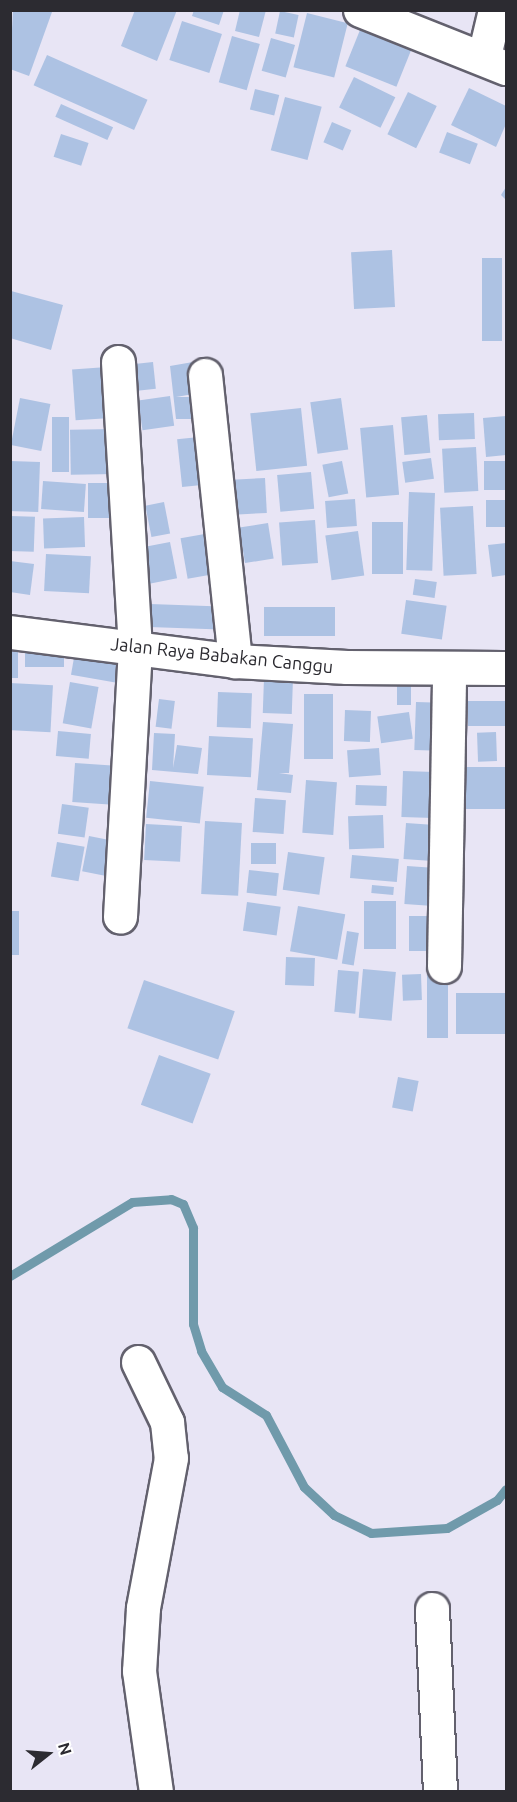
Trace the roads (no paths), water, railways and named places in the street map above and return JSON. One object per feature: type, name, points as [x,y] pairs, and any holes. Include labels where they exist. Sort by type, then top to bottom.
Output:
[{"type":"street","points":[[360,10],[495,62],[495,10]]},
{"type":"street","points":[[118,362],[135,648],[120,917]]},
{"type":"street","points":[[205,375],[235,661]]},
{"type":"street","name":"Jalan Raya Babakan Canggu","points":[[10,632],[235,661],[449,669],[507,668]]},
{"type":"street","points":[[444,966],[449,669]]},
{"type":"street","points":[[138,1362],[167,1422],[171,1458],[143,1608],[139,1671],[156,1791]]},
{"type":"street","points":[[432,1609],[440,1791]]},
{"type":"waterway","points":[[10,1276],[132,1202],[171,1199],[183,1204],[193,1228],[193,1324],[201,1351],[222,1387],[266,1415],[304,1487],[334,1515],[371,1533],[447,1528],[497,1500],[506,1489]]}]
